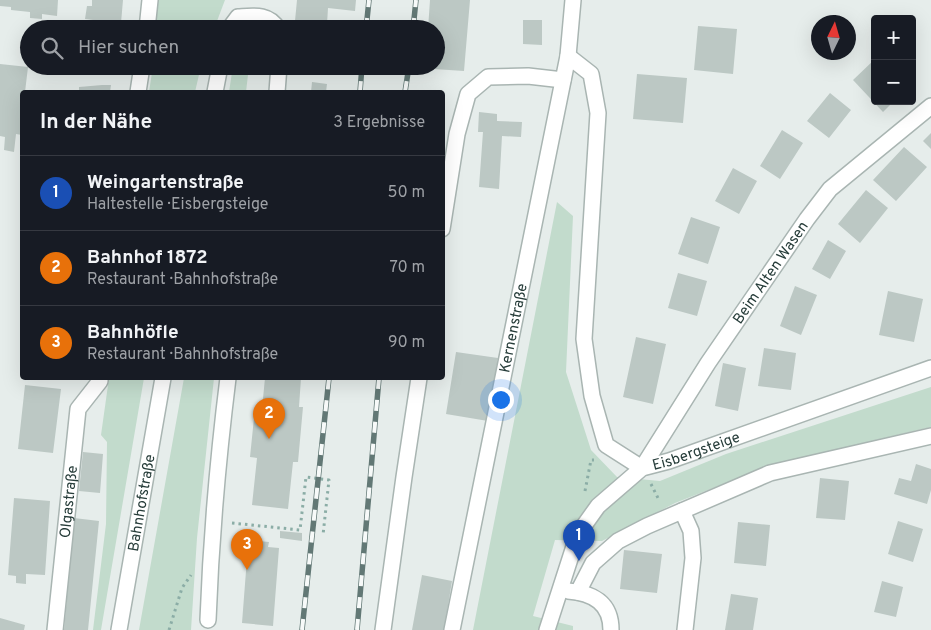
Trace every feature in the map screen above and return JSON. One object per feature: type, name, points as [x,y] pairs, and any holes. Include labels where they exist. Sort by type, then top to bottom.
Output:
[{"type":"street","points":[[147,20],[150,0]]},
{"type":"street","name":"Kernenstraße","points":[[452,630],[568,56],[573,0]]},
{"type":"street","points":[[236,20],[238,17],[260,16],[268,20]]},
{"type":"street","points":[[568,56],[592,74],[598,113],[584,340],[592,396],[606,445],[642,468]]},
{"type":"street","points":[[138,90],[141,75]]},
{"type":"street","points":[[215,90],[218,75]]},
{"type":"street","points":[[277,90],[279,75]]},
{"type":"street","points":[[445,212],[458,134],[468,94],[488,77],[528,76],[563,80]]},
{"type":"street","name":"Beim Alten Wasen","points":[[642,468],[714,355],[807,219],[830,189],[931,106]]},
{"type":"street","name":"Eisbergsteige","points":[[546,630],[578,534],[598,506],[642,468],[670,461],[931,368]]},
{"type":"street","name":"Olgastraße","points":[[55,630],[78,409],[99,380]]},
{"type":"street","name":"Bahnhofstraße","points":[[119,630],[163,380]]},
{"type":"street","points":[[208,620],[210,558],[228,380]]},
{"type":"street","points":[[383,630],[402,486],[419,380]]},
{"type":"street","points":[[578,592],[593,563],[618,541],[675,514],[770,473],[931,436]]},
{"type":"street","points":[[675,514],[691,531],[692,558],[685,630]]},
{"type":"street","points":[[560,590],[578,592],[599,599],[609,614],[611,630]]},
{"type":"path","points":[[642,468],[675,514]]},
{"type":"path","points":[[240,524],[292,531],[300,530],[306,478],[329,480],[323,535]]},
{"type":"path","points":[[169,630],[182,588],[194,571],[210,558]]},
{"type":"green space","points":[[152,0],[225,0],[217,20],[155,20]]},
{"type":"green space","points":[[152,75],[199,75],[195,90],[149,90]]},
{"type":"green space","points":[[232,75],[248,75],[246,90],[229,90]]},
{"type":"green space","points":[[557,202],[573,216],[566,372],[591,450],[617,477],[660,481],[726,454],[931,387],[931,427],[774,464],[675,503],[602,541],[555,540],[533,616],[573,626],[573,630],[473,630]]},
{"type":"green space","points":[[109,380],[144,380],[101,630],[93,630],[106,524],[107,442],[101,435]]},
{"type":"green space","points":[[184,380],[214,380],[197,538],[191,630],[139,630]]},
{"type":"building","points":[[0,0],[58,0],[57,16],[42,14],[42,19],[30,18],[30,12],[11,10],[11,7],[0,6]]},
{"type":"building","points":[[92,0],[123,0],[121,20],[85,19],[87,6],[92,6]]},
{"type":"building","points":[[297,0],[356,0],[355,11],[328,8],[327,20],[295,20]]},
{"type":"building","points":[[430,0],[470,0],[464,71],[445,70],[445,20],[429,20]]},
{"type":"building","points":[[523,20],[542,20],[542,45],[523,44]]},
{"type":"building","points":[[698,26],[737,29],[733,74],[694,70]]},
{"type":"building","points":[[871,63],[871,99],[853,80]]},
{"type":"building","points":[[0,64],[20,66],[20,75],[27,75],[25,90],[20,90],[20,135],[16,134],[14,152],[4,150],[5,137],[0,136]]},
{"type":"building","points":[[637,74],[687,78],[683,123],[633,119]]},
{"type":"building","points":[[312,82],[327,84],[326,90],[311,90]]},
{"type":"building","points":[[111,85],[110,90],[79,90],[79,87]]},
{"type":"building","points":[[830,93],[851,110],[829,138],[807,121]]},
{"type":"building","points":[[876,105],[890,105],[883,112]]},
{"type":"building","points":[[479,112],[497,114],[497,121],[522,122],[521,137],[502,136],[499,189],[479,187],[483,132],[478,132]]},
{"type":"building","points":[[782,130],[803,143],[780,179],[760,166]]},
{"type":"building","points":[[931,133],[931,149],[923,141]]},
{"type":"building","points":[[904,147],[927,167],[896,201],[873,180]]},
{"type":"building","points":[[733,168],[757,181],[739,214],[715,201]]},
{"type":"building","points":[[866,190],[888,208],[860,243],[838,224]]},
{"type":"building","points":[[691,217],[720,227],[708,264],[678,254]]},
{"type":"building","points":[[828,240],[846,251],[830,279],[812,269]]},
{"type":"building","points":[[678,273],[707,281],[697,316],[668,308]]},
{"type":"building","points":[[795,286],[817,295],[801,335],[780,326]]},
{"type":"building","points":[[888,291],[923,299],[914,342],[879,335]]},
{"type":"building","points":[[636,337],[666,344],[653,404],[623,397]]},
{"type":"building","points":[[764,348],[796,353],[791,390],[758,386]]},
{"type":"building","points":[[456,352],[498,358],[488,421],[446,414]]},
{"type":"building","points":[[723,363],[746,368],[738,411],[715,406]]},
{"type":"building","points":[[265,380],[301,380],[299,407],[303,407],[298,462],[293,462],[288,509],[252,505],[257,458],[250,457],[254,418],[261,419]]},
{"type":"building","points":[[25,385],[61,389],[53,453],[18,449]]},
{"type":"building","points":[[83,452],[103,454],[100,493],[79,491]]},
{"type":"building","points":[[916,464],[931,469],[931,490],[927,504],[894,494],[899,478],[911,481]]},
{"type":"building","points":[[820,478],[849,481],[845,520],[816,518]]},
{"type":"building","points":[[14,498],[50,501],[45,575],[26,574],[26,584],[16,583],[16,576],[8,575]]},
{"type":"building","points":[[74,518],[99,521],[88,630],[64,630]]},
{"type":"building","points":[[898,521],[923,529],[913,562],[888,554]]},
{"type":"building","points":[[738,522],[770,525],[766,566],[734,563]]},
{"type":"building","points":[[280,531],[302,533],[302,541],[280,538]]},
{"type":"building","points":[[259,541],[269,542],[268,547],[279,548],[273,626],[242,623],[248,545],[259,546]]},
{"type":"building","points":[[624,550],[662,554],[657,593],[620,589]]},
{"type":"building","points":[[422,575],[452,581],[444,630],[412,630]]},
{"type":"building","points":[[882,581],[903,587],[896,617],[874,612]]},
{"type":"building","points":[[731,594],[758,598],[753,630],[725,630]]},
{"type":"building","points":[[0,618],[25,625],[24,630],[0,630]]},
{"type":"railway","points":[[367,20],[369,0]]},
{"type":"railway","points":[[414,20],[416,0]]},
{"type":"railway","points":[[360,90],[361,75]]},
{"type":"railway","points":[[405,90],[408,75]]},
{"type":"railway","points":[[302,630],[329,380]]},
{"type":"railway","points":[[357,630],[379,380]]},
{"type":"place","name":"Bahnhof 1872","points":[[269,439]]},
{"type":"place","name":"Weingartenstraße","points":[[579,561]]},
{"type":"place","name":"Bahnhöfle","points":[[247,570]]}]
